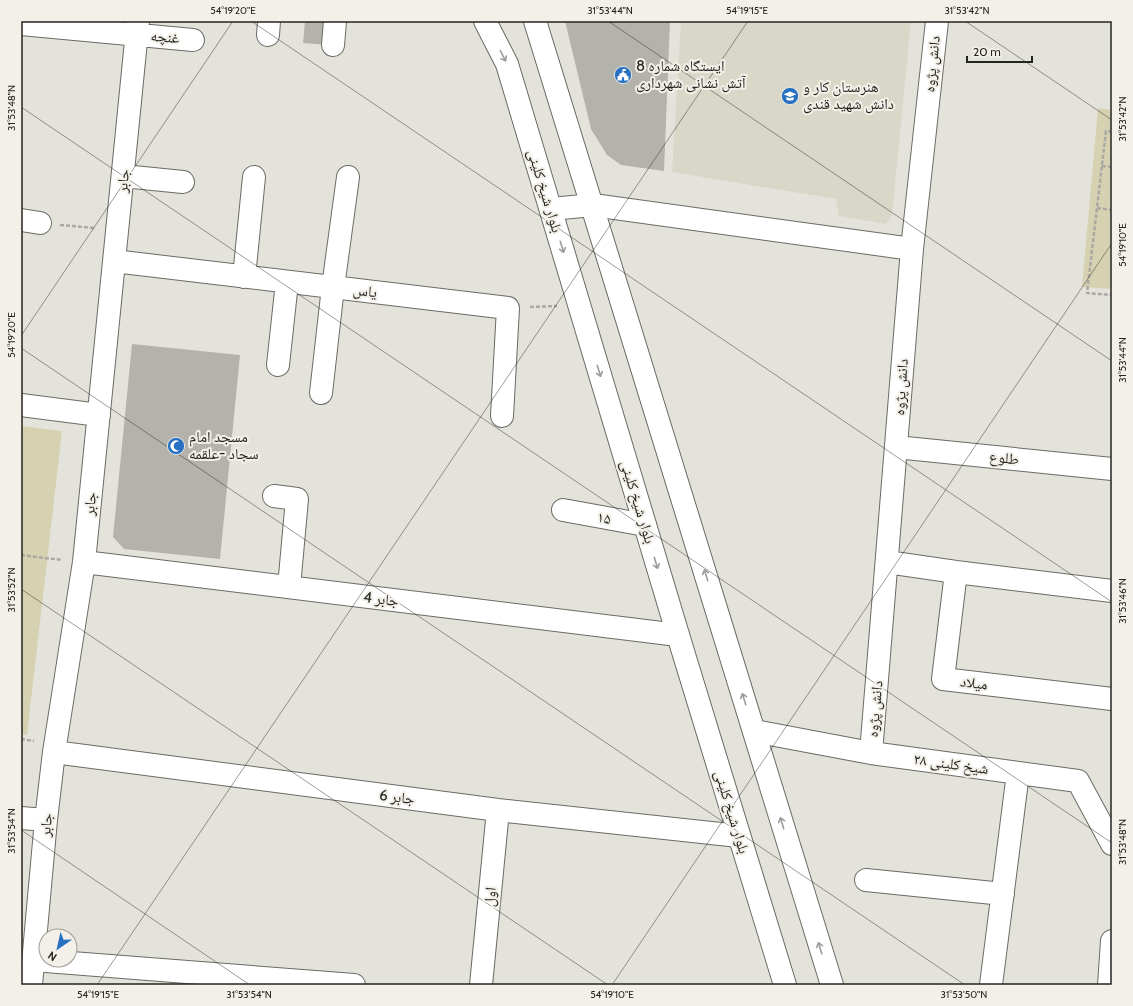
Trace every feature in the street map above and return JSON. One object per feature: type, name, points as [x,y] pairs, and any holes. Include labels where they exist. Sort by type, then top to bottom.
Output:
[{"type":"street","points":[[333,45],[334,21]]},
{"type":"street","name":"بلوار شیخ کلینی","points":[[485,21],[508,64],[678,635],[785,985]]},
{"type":"street","points":[[535,21],[593,205],[832,985]]},
{"type":"street","name":"دانش پژوه","points":[[871,753],[912,249],[937,21]]},
{"type":"street","name":"غنچه","points":[[21,24],[138,28],[193,40]]},
{"type":"street","name":"جابر","points":[[31,985],[33,960],[29,910],[46,820],[54,752],[84,562],[138,28]]},
{"type":"street","points":[[123,176],[183,182]]},
{"type":"street","points":[[244,277],[254,177]]},
{"type":"street","points":[[321,393],[348,177]]},
{"type":"street","points":[[551,208],[593,205],[912,249]]},
{"type":"street","name":"یاس","points":[[114,261],[508,308]]},
{"type":"street","points":[[278,365],[287,282]]},
{"type":"street","points":[[502,416],[508,308]]},
{"type":"street","points":[[21,405],[99,415]]},
{"type":"street","name":"طلوع","points":[[896,447],[1112,469]]},
{"type":"street","points":[[274,496],[297,499],[288,587]]},
{"type":"street","name":"۱۵","points":[[563,510],[645,525]]},
{"type":"street","name":"جابر 4","points":[[84,562],[678,635]]},
{"type":"street","points":[[887,562],[1112,591]]},
{"type":"street","name":"میلاد","points":[[956,572],[943,679],[1112,699]]},
{"type":"street","name":"شیخ کلینی ۲۸","points":[[754,731],[871,753],[1078,781],[1112,844]]},
{"type":"street","name":"جابر 6","points":[[54,752],[498,810],[739,836]]},
{"type":"street","points":[[991,985],[1018,773]]},
{"type":"street","name":"اول","points":[[481,985],[498,810]]},
{"type":"street","points":[[21,818],[46,820]]},
{"type":"street","points":[[866,880],[1003,894]]},
{"type":"street","points":[[1109,985],[1112,941]]},
{"type":"street","points":[[33,960],[354,985]]},
{"type":"path","points":[[1112,132],[1106,131],[1087,293],[1112,295]]},
{"type":"path","points":[[1102,166],[1112,167]]},
{"type":"path","points":[[1097,208],[1112,210]]},
{"type":"path","points":[[31,222],[118,230]]},
{"type":"path","points":[[508,308],[579,305]]},
{"type":"path","points":[[21,555],[84,562]]},
{"type":"shaded area","name":"هنرستان کار و دانش شهید قندی","points":[[681,21],[911,21],[892,215],[886,224],[839,216],[836,199],[672,172]]},
{"type":"shaded area","points":[[1098,108],[1112,110],[1112,289],[1082,287]]},
{"type":"shaded area","points":[[21,426],[62,431],[27,735],[21,734]]},
{"type":"building","points":[[305,21],[330,21],[329,45],[303,43]]},
{"type":"building","name":"ایستگاه شماره 8 آتش نشانی شهرداری","points":[[565,21],[670,21],[664,171],[621,165],[607,155],[591,129]]},
{"type":"building","name":"مسجد امام سجاد -علقمه","points":[[132,344],[240,355],[220,559],[124,549],[113,537]]},
{"type":"place","name":"ایستگاه شماره 8 آتش نشانی شهرداری","points":[[623,75]]},
{"type":"place","name":"هنرستان کار و دانش شهید قندی","points":[[790,96]]},
{"type":"place","name":"مسجد امام سجاد -علقمه","points":[[176,446]]}]
